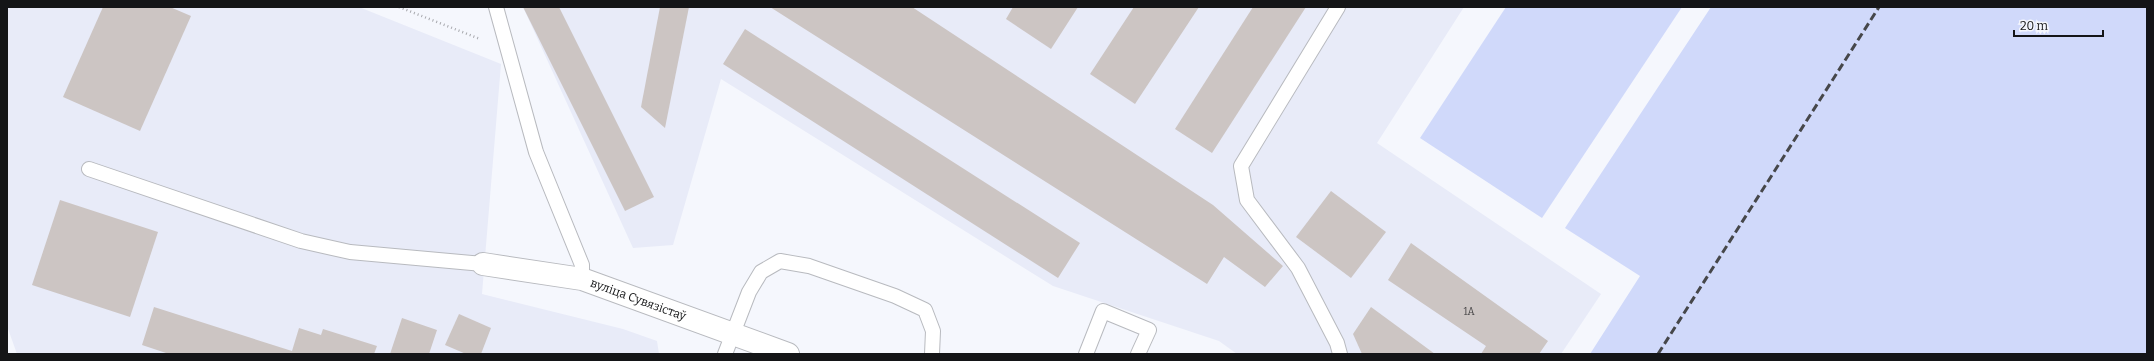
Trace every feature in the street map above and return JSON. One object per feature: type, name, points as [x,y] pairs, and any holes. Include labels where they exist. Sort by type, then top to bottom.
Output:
[{"type":"street","name":"вуліца Сувязістаў","points":[[484,264],[582,279],[788,354]]},
{"type":"lane","points":[[496,7],[536,152],[582,265],[582,279]]},
{"type":"lane","points":[[1338,7],[1241,166],[1247,200],[1298,268],[1337,343],[1340,354]]},
{"type":"lane","points":[[89,169],[301,241],[350,252],[484,264]]},
{"type":"lane","points":[[725,354],[749,292],[761,272],[780,261],[809,266],[895,296],[925,310],[933,332],[932,354]]},
{"type":"lane","points":[[1086,354],[1103,311],[1149,330],[1138,354]]},
{"type":"path","points":[[399,7],[507,50]]},
{"type":"shaded area","points":[[7,7],[359,7],[501,64],[482,294],[623,329],[657,341],[659,354],[17,354],[7,326]]},
{"type":"shaded area","points":[[523,7],[1464,7],[1377,143],[1601,294],[1561,354],[1237,354],[1219,341],[1053,286],[721,79],[673,245],[633,248]]},
{"type":"shaded area","points":[[1506,7],[1682,7],[1542,218],[1420,138]]},
{"type":"shaded area","points":[[1711,7],[2147,7],[2147,354],[1590,354],[1640,276],[1565,228]]},
{"type":"building","points":[[103,7],[170,7],[191,16],[140,131],[63,97]]},
{"type":"building","points":[[523,7],[559,7],[654,197],[625,211]]},
{"type":"building","points":[[660,7],[689,7],[665,128],[641,107]]},
{"type":"building","points":[[770,7],[912,7],[1213,205],[1283,266],[1265,287],[1224,257],[1207,284]]},
{"type":"building","points":[[1013,7],[1078,7],[1051,49],[1006,19]]},
{"type":"building","points":[[1134,7],[1199,7],[1135,104],[1090,74]]},
{"type":"building","points":[[1253,7],[1306,7],[1212,153],[1175,129]]},
{"type":"building","points":[[745,29],[1080,243],[1058,278],[723,64]]},
{"type":"building","points":[[1331,191],[1386,232],[1351,278],[1296,237]]},
{"type":"building","points":[[60,200],[158,232],[130,317],[32,285]]},
{"type":"building","points":[[1411,243],[1548,341],[1539,354],[1481,354],[1486,346],[1388,280]]},
{"type":"building","points":[[154,307],[292,351],[299,328],[321,335],[323,329],[377,346],[374,354],[169,354],[142,345]]},
{"type":"building","points":[[1371,307],[1435,354],[1362,354],[1353,334]]},
{"type":"building","points":[[459,314],[491,328],[481,354],[466,354],[445,345]]},
{"type":"building","points":[[402,318],[437,330],[429,354],[390,354]]},
{"type":"railway","points":[[1658,354],[1879,7]]}]
